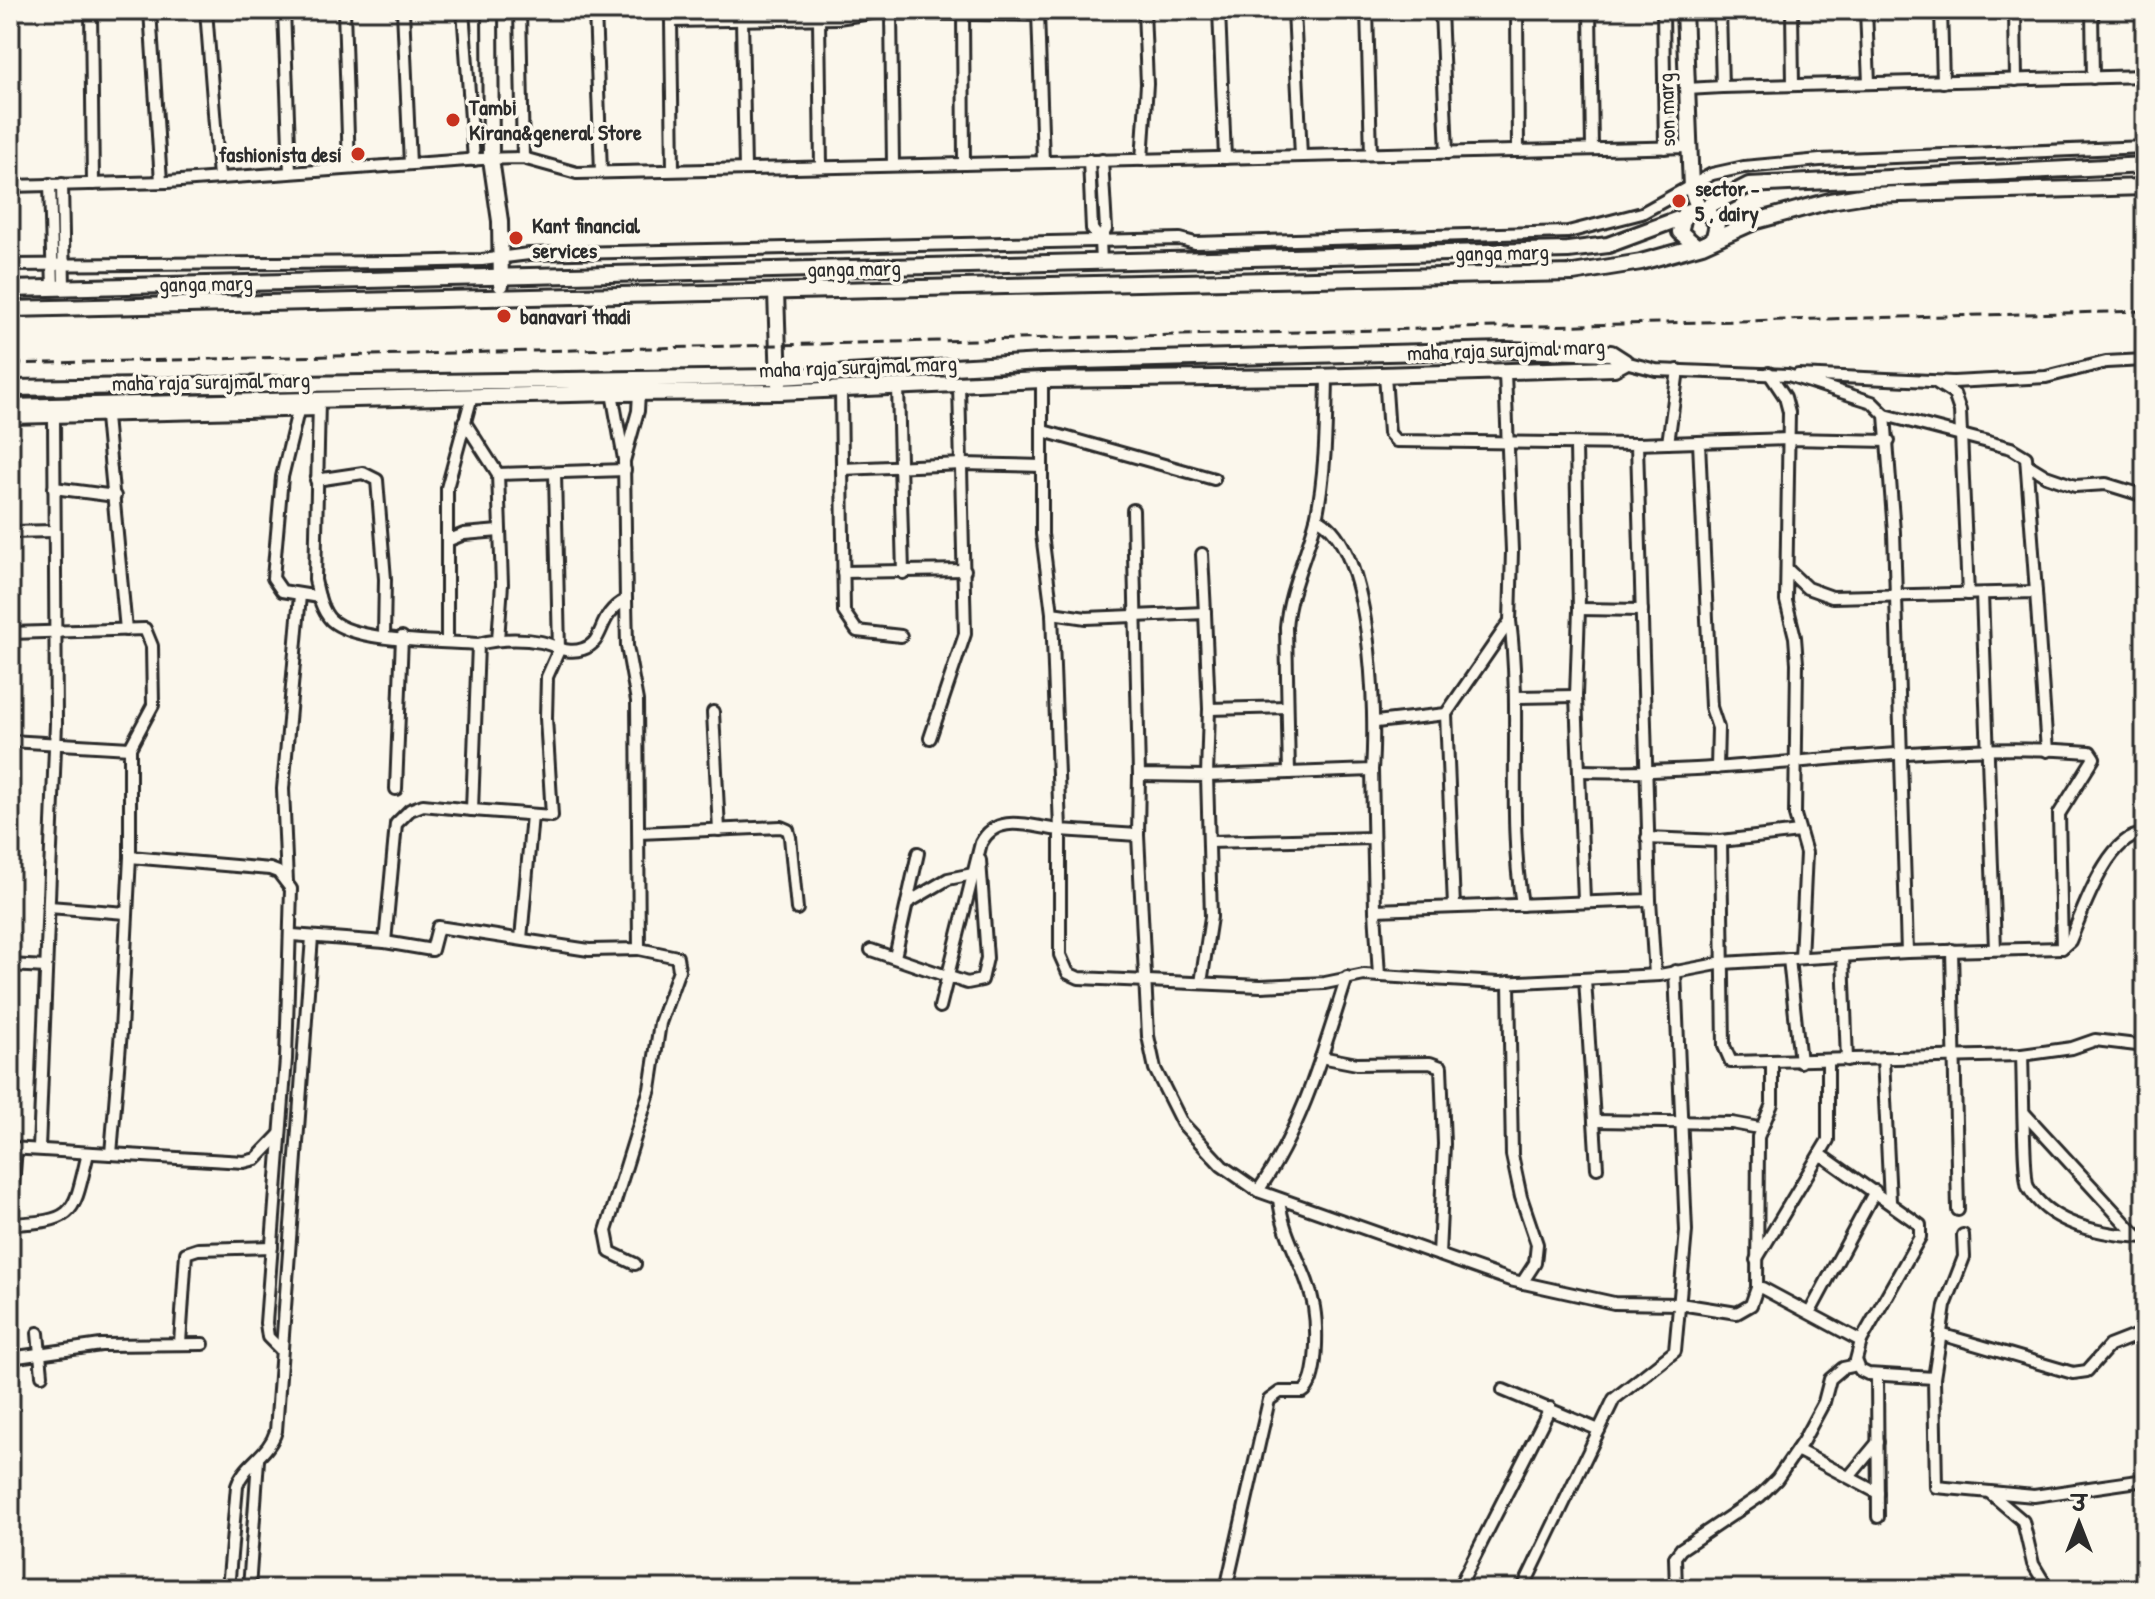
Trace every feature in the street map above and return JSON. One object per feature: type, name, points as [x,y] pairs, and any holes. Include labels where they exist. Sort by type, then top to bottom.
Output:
[{"type":"street","points":[[91,10],[93,184]]},
{"type":"street","points":[[150,10],[161,182]]},
{"type":"street","points":[[206,10],[219,177]]},
{"type":"street","points":[[284,10],[290,172]]},
{"type":"street","points":[[344,10],[349,168]]},
{"type":"street","points":[[403,10],[410,164]]},
{"type":"street","points":[[463,10],[474,160]]},
{"type":"street","points":[[490,10],[491,159],[502,257],[502,298]]},
{"type":"street","points":[[520,10],[523,158]]},
{"type":"street","points":[[595,10],[601,172]]},
{"type":"street","points":[[1142,160],[1147,84],[1144,10]]},
{"type":"street","points":[[1219,10],[1225,158]]},
{"type":"street","points":[[1294,10],[1301,156]]},
{"type":"street","points":[[1367,10],[1371,154]]},
{"type":"street","points":[[1441,10],[1447,153]]},
{"type":"street","points":[[1517,10],[1518,151]]},
{"type":"street","points":[[1590,10],[1592,149]]},
{"type":"street","points":[[1663,10],[1665,148]]},
{"type":"street","name":"son marg","points":[[1684,10],[1691,188],[1701,207]]},
{"type":"street","points":[[1720,10],[1722,87]]},
{"type":"street","points":[[1792,10],[1793,85]]},
{"type":"street","points":[[1866,10],[1869,83]]},
{"type":"street","points":[[1941,10],[1943,82]]},
{"type":"street","points":[[2015,10],[2016,80]]},
{"type":"street","points":[[2092,10],[2093,78]]},
{"type":"street","points":[[673,170],[670,16],[819,19],[891,11],[1038,12],[1043,162]]},
{"type":"street","points":[[891,11],[893,165]]},
{"type":"street","points":[[964,11],[964,164]]},
{"type":"street","points":[[742,19],[745,169]]},
{"type":"street","points":[[819,19],[821,167]]},
{"type":"street","points":[[10,63],[10,120]]},
{"type":"street","points":[[1687,89],[2145,76]]},
{"type":"street","points":[[10,153],[11,186],[161,182],[523,158],[560,170],[601,172],[1690,147]]},
{"type":"street","points":[[10,265],[502,257],[1100,240],[1180,239],[1195,243],[1568,232],[1642,213],[1712,174],[1793,162],[2145,147]]},
{"type":"street","points":[[1089,160],[1092,229],[1100,240]]},
{"type":"street","points":[[1101,262],[1100,240],[1106,229],[1102,160]]},
{"type":"street","points":[[2145,165],[1749,185],[1681,218],[1683,238],[1695,245],[1830,201],[1867,195],[2145,187]]},
{"type":"street","points":[[56,184],[58,288]]},
{"type":"street","points":[[1701,207],[1717,224],[1714,237]]},
{"type":"street","name":"ganga marg","points":[[10,289],[1568,250],[1608,245],[1681,218]]},
{"type":"street","name":"ganga marg","points":[[10,309],[1573,273],[1641,262],[1695,245]]},
{"type":"street","points":[[776,292],[779,392]]},
{"type":"street","points":[[1505,350],[1510,621],[1517,697],[1512,728],[1517,782],[1517,871],[1522,905]]},
{"type":"street","name":"maha raja surajmal marg","points":[[10,388],[779,377],[1041,362],[1505,350],[1611,353],[1625,362],[1614,368],[1505,373],[1042,380],[779,392],[472,396],[318,406],[10,407]]},
{"type":"street","points":[[1289,773],[1288,604],[1299,582],[1326,464],[1325,355]]},
{"type":"street","points":[[1625,362],[1656,370],[1935,382],[2046,377],[2106,362],[2145,360]]},
{"type":"street","points":[[1041,362],[1042,534],[1052,613],[1063,967],[1079,978],[1298,985],[1347,977],[1379,976],[1509,982],[1655,975],[1723,963],[1952,950],[2062,948],[2070,941],[2101,872],[2116,849],[2127,838],[2145,835]]},
{"type":"street","points":[[1668,443],[1678,370]]},
{"type":"street","points":[[1769,373],[1788,405],[1786,601],[1795,637],[1797,663],[1795,815],[1806,853],[1795,959],[1800,1062]]},
{"type":"street","points":[[1385,375],[1392,439],[1576,446],[1788,439],[1889,441]]},
{"type":"street","points":[[1788,375],[1872,402],[1885,415],[2021,452],[2028,465],[2047,751]]},
{"type":"street","points":[[1935,382],[1954,394],[1958,402],[1968,594]]},
{"type":"street","points":[[319,383],[315,580],[319,597],[332,620],[347,628],[384,636],[478,644],[498,640],[545,643],[559,650],[585,649],[596,641],[605,616],[626,600]]},
{"type":"street","points":[[930,738],[939,703],[962,649],[965,570],[959,384]]},
{"type":"street","points":[[898,387],[903,573]]},
{"type":"street","points":[[841,390],[844,612],[849,624],[868,634],[901,636]]},
{"type":"street","points":[[625,466],[638,411],[639,392]]},
{"type":"street","points":[[612,393],[625,466],[627,646],[637,701],[639,949]]},
{"type":"street","points":[[447,641],[447,488],[472,396]]},
{"type":"street","points":[[10,418],[298,411],[318,406]]},
{"type":"street","points":[[298,411],[282,477],[273,578],[282,591],[319,597]]},
{"type":"street","points":[[1885,415],[1889,441],[1907,952]]},
{"type":"street","points":[[106,417],[126,630]]},
{"type":"street","points":[[39,1149],[55,744],[54,419]]},
{"type":"street","points":[[464,421],[498,474],[502,584],[498,640]]},
{"type":"street","points":[[1043,431],[1214,479]]},
{"type":"street","points":[[1699,442],[1711,707],[1718,728],[1717,768]]},
{"type":"street","points":[[1637,444],[1647,838],[1655,975]]},
{"type":"street","points":[[1576,446],[1579,609],[1576,696],[1584,900]]},
{"type":"street","points":[[842,469],[963,464],[1042,466]]},
{"type":"street","points":[[2028,465],[2046,476],[2075,486],[2106,484],[2145,496]]},
{"type":"street","points":[[498,474],[555,473],[625,466]]},
{"type":"street","points":[[316,480],[363,473],[377,480],[385,579],[384,636]]},
{"type":"street","points":[[385,942],[396,824],[410,810],[423,805],[552,816],[547,677],[559,650],[555,473]]},
{"type":"street","points":[[54,488],[115,496]]},
{"type":"street","points":[[1133,510],[1138,835],[1148,1036],[1155,1069],[1182,1123],[1222,1166],[1258,1191],[1522,1283],[1614,1303],[1680,1304],[1727,1313],[1743,1312],[1751,1305],[1757,1288],[1759,1128],[1770,1113],[1772,1063]]},
{"type":"street","points":[[1316,518],[1335,531],[1348,558],[1367,626],[1376,722],[1372,770],[1379,976]]},
{"type":"street","points":[[10,532],[54,531]]},
{"type":"street","points":[[447,541],[464,534],[499,531]]},
{"type":"street","points":[[1201,983],[1211,917],[1207,776],[1209,709],[1202,554]]},
{"type":"street","points":[[843,572],[965,570]]},
{"type":"street","points":[[1788,570],[1819,595],[2036,592]]},
{"type":"street","points":[[1982,594],[1995,949]]},
{"type":"street","points":[[280,1349],[268,1337],[266,1323],[292,935],[293,903],[287,882],[283,789],[300,595]]},
{"type":"street","points":[[1579,609],[1642,610]]},
{"type":"street","points":[[1052,613],[1086,618],[1205,613]]},
{"type":"street","points":[[1454,906],[1446,714],[1510,621]]},
{"type":"street","points":[[10,633],[145,629],[152,646],[152,713],[130,748],[130,857],[111,1154]]},
{"type":"street","points":[[396,789],[402,637]]},
{"type":"street","points":[[472,810],[478,644]]},
{"type":"street","points":[[1517,697],[1576,696]]},
{"type":"street","points":[[1209,709],[1287,707]]},
{"type":"street","points":[[713,712],[719,830]]},
{"type":"street","points":[[1376,722],[1446,714]]},
{"type":"street","points":[[10,741],[130,748]]},
{"type":"street","points":[[1579,771],[1647,773],[1900,753],[2090,752],[2094,758],[2059,814],[2062,948]]},
{"type":"street","points":[[1139,775],[1207,776],[1372,770]]},
{"type":"street","points":[[521,939],[532,815]]},
{"type":"street","points":[[940,1007],[979,850],[986,833],[1003,823],[1138,835]]},
{"type":"street","points":[[639,833],[773,826],[788,830],[797,909]]},
{"type":"street","points":[[1647,838],[1721,841],[1799,832]]},
{"type":"street","points":[[1209,842],[1373,838]]},
{"type":"street","points":[[1721,841],[1727,1058],[1738,1063],[1772,1063],[2022,1055],[2065,1050],[2095,1040],[2145,1046]]},
{"type":"street","points":[[871,950],[948,977],[978,983],[986,971],[979,850]]},
{"type":"street","points":[[895,957],[918,853]]},
{"type":"street","points":[[130,857],[251,866],[278,872],[287,882]]},
{"type":"street","points":[[907,903],[948,879],[973,874]]},
{"type":"street","points":[[1375,910],[1650,900]]},
{"type":"street","points":[[49,907],[126,913]]},
{"type":"street","points":[[292,935],[385,942],[432,950],[438,927],[589,950],[639,949],[677,957],[679,970],[660,1023],[650,1089],[606,1231],[610,1252],[635,1264]]},
{"type":"street","points":[[228,1589],[237,1486],[240,1477],[258,1460],[276,1431],[312,937]]},
{"type":"street","points":[[1952,950],[1952,1055],[1958,1210]]},
{"type":"street","points":[[1843,956],[1847,1060]]},
{"type":"street","points":[[10,965],[46,967]]},
{"type":"street","points":[[1523,1588],[1614,1399],[1675,1351],[1686,1231],[1675,971]]},
{"type":"street","points":[[1258,1191],[1293,1136],[1347,977]]},
{"type":"street","points":[[1585,979],[1597,1168]]},
{"type":"street","points":[[1509,982],[1512,1155],[1521,1197],[1537,1244],[1535,1263],[1522,1283]]},
{"type":"street","points":[[2022,1055],[2027,1185],[2042,1202],[2077,1225],[2141,1237]]},
{"type":"street","points":[[1321,1057],[1357,1064],[1430,1063],[1441,1067],[1444,1144],[1439,1255]]},
{"type":"street","points":[[1883,1058],[1890,1201]]},
{"type":"street","points":[[1755,1262],[1820,1154],[1830,1127],[1828,1061]]},
{"type":"street","points":[[2024,1113],[2141,1237]]},
{"type":"street","points":[[1594,1121],[1732,1123],[1759,1128]]},
{"type":"street","points":[[88,1153],[78,1195],[65,1216],[49,1222],[10,1223],[13,1148],[244,1162],[256,1159],[281,1133]]},
{"type":"street","points":[[1820,1154],[1916,1219],[1922,1231],[1861,1341],[1857,1365],[1860,1370],[1877,1376],[1934,1378]]},
{"type":"street","points":[[1810,1312],[1875,1191]]},
{"type":"street","points":[[1226,1589],[1269,1400],[1280,1392],[1303,1392],[1313,1379],[1315,1309],[1285,1233],[1279,1199]]},
{"type":"street","points":[[1963,1235],[1964,1257],[1945,1306],[1934,1378],[1936,1487],[2034,1496],[2145,1480]]},
{"type":"street","points":[[180,1343],[186,1253],[198,1249],[272,1247]]},
{"type":"street","points":[[1757,1288],[1775,1293],[1861,1341]]},
{"type":"street","points":[[1940,1334],[2073,1373],[2087,1371],[2109,1346],[2145,1332]]},
{"type":"street","points":[[38,1333],[42,1375]]},
{"type":"street","points":[[10,1358],[101,1345],[203,1344]]},
{"type":"street","points":[[1676,1589],[1675,1557],[1681,1549],[1760,1496],[1797,1450],[1824,1402],[1830,1379],[1843,1368],[1857,1365]]},
{"type":"street","points":[[1877,1376],[1878,1517]]},
{"type":"street","points":[[1503,1390],[1599,1430]]},
{"type":"street","points":[[1458,1589],[1550,1408]]},
{"type":"street","points":[[1849,1477],[1878,1442]]},
{"type":"street","points":[[1797,1450],[1878,1493]]},
{"type":"street","points":[[249,1589],[258,1460]]},
{"type":"street","points":[[1988,1491],[2023,1521],[2033,1564],[2048,1589]]},
{"type":"railway","points":[[10,364],[2145,311]]},
{"type":"place","name":"Tambi Kirana&general Store","points":[[453,120]]},
{"type":"place","name":"fashionista desi","points":[[358,154]]},
{"type":"place","name":"sector - 5 , dairy","points":[[1679,201]]},
{"type":"place","name":"Kant financial services","points":[[516,238]]},
{"type":"place","name":"banavari thadi","points":[[504,316]]}]
